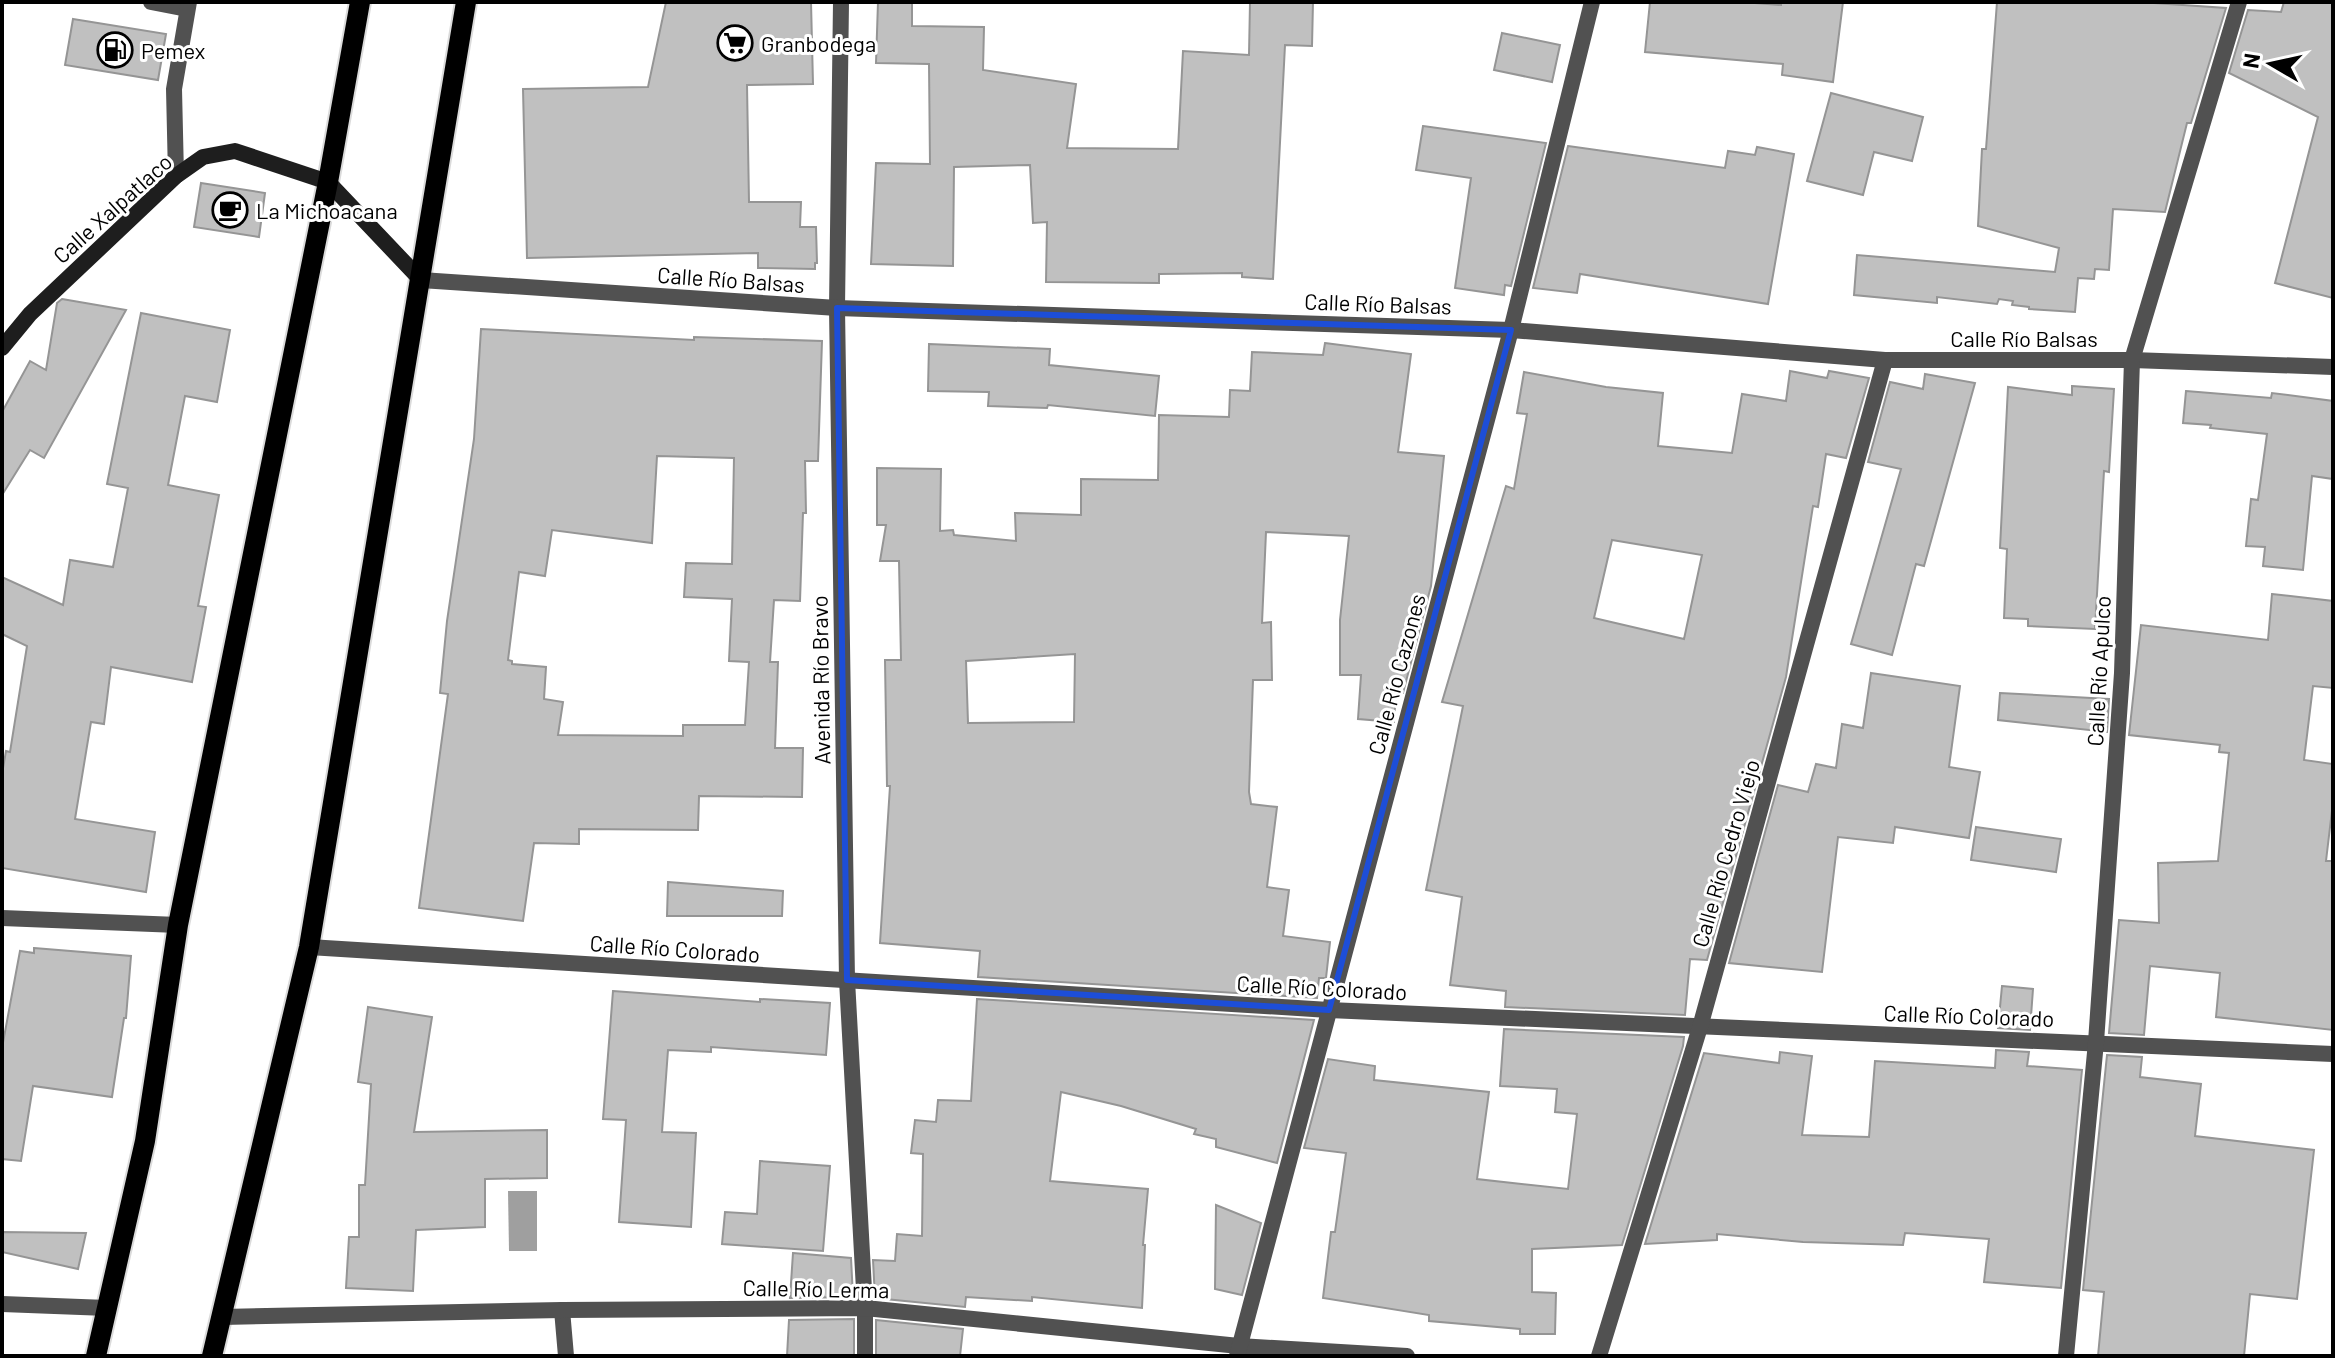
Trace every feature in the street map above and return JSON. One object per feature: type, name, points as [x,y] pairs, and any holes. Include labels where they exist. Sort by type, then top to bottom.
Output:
[{"type":"main road","points":[[96,1356],[145,1141],[178,925],[328,182],[360,2]]},
{"type":"main road","points":[[212,1356],[309,947],[466,2]]},
{"type":"street","points":[[151,2],[188,6],[174,89],[176,176]]},
{"type":"street","name":"Avenida Río Bravo","points":[[841,2],[837,308],[847,980],[865,1356]]},
{"type":"street","name":"Calle Río Cazones","points":[[1238,1351],[1511,330],[1592,2]]},
{"type":"street","name":"Calle Río Apulco","points":[[2066,1356],[2096,1042],[2122,673],[2132,360],[2239,2]]},
{"type":"street","name":"Calle Xalpatlaco","points":[[2,348],[30,314],[176,176],[203,157],[235,151],[328,182],[421,280]]},
{"type":"street","name":"Calle Río Balsas","points":[[421,280],[837,308],[1511,330],[1885,360],[2132,360],[2333,367]]},
{"type":"street","name":"Calle Río Cedro Viejo","points":[[1599,1356],[1700,1027],[1885,360]]},
{"type":"street","points":[[2,918],[178,925]]},
{"type":"street","name":"Calle Río Colorado","points":[[309,947],[1329,1010],[2333,1054]]},
{"type":"street","points":[[2,1304],[107,1308]]},
{"type":"street","name":"Calle Río Lerma","points":[[222,1317],[865,1308],[1238,1351],[1407,1356]]},
{"type":"street","points":[[562,1310],[566,1356]]},
{"type":"highlighted area","points":[[837,308],[1511,330],[1329,1010],[847,980]]},
{"type":"shaded area","points":[[508,1191],[537,1191],[537,1251],[509,1251]]},
{"type":"building","points":[[666,2],[811,2],[813,84],[747,85],[749,202],[801,202],[800,227],[816,227],[815,269],[758,268],[758,253],[527,258],[523,89],[648,87]]},
{"type":"building","points":[[878,2],[912,2],[912,26],[984,27],[983,70],[1076,84],[1067,148],[1178,149],[1183,51],[1249,55],[1250,2],[1313,2],[1312,46],[1285,45],[1273,279],[1242,277],[1242,273],[1159,274],[1159,283],[1046,282],[1047,222],[1033,223],[1030,165],[954,167],[953,266],[871,264],[876,163],[930,164],[929,64],[876,63]]},
{"type":"building","points":[[1650,2],[1781,5],[1781,2],[1843,2],[1833,82],[1782,75],[1783,64],[1645,52]]},
{"type":"building","points":[[1997,2],[2139,2],[2226,8],[2191,123],[2187,123],[2165,212],[2113,209],[2109,270],[2095,269],[2094,279],[2078,278],[2075,312],[2029,309],[2012,305],[2013,301],[1999,299],[1997,304],[1937,297],[1937,303],[1854,295],[1857,255],[2055,272],[2059,248],[1978,226],[1982,149],[1986,149]]},
{"type":"building","points":[[2284,2],[2333,2],[2333,298],[2275,283],[2318,117],[2229,73],[2248,10],[2281,12]]},
{"type":"building","name":"Pemex","points":[[73,19],[166,34],[158,80],[65,65]]},
{"type":"building","points":[[1502,33],[1560,45],[1552,82],[1494,70]]},
{"type":"building","points":[[1831,93],[1923,117],[1912,161],[1874,152],[1863,195],[1807,181]]},
{"type":"building","points":[[1423,126],[1546,143],[1511,286],[1505,285],[1504,295],[1455,288],[1471,178],[1416,170]]},
{"type":"building","points":[[1568,146],[1725,168],[1728,151],[1755,155],[1757,147],[1794,154],[1768,304],[1580,274],[1577,293],[1533,288]]},
{"type":"building","name":"La Michoacana","points":[[201,183],[265,193],[259,237],[194,227]]},
{"type":"building","points":[[62,299],[126,310],[44,458],[30,450],[2,495],[2,412],[30,361],[46,370],[57,303]]},
{"type":"building","points":[[141,313],[230,330],[217,402],[185,396],[168,485],[219,495],[198,606],[206,607],[192,682],[111,667],[104,724],[91,722],[75,819],[155,832],[146,892],[2,868],[2,774],[6,751],[10,752],[27,646],[2,634],[2,577],[63,605],[70,560],[113,567],[128,488],[107,484]]},
{"type":"building","points":[[481,329],[694,340],[694,337],[822,341],[818,461],[805,461],[806,513],[803,513],[800,601],[774,600],[770,662],[778,662],[775,748],[803,748],[802,797],[699,796],[698,830],[579,829],[579,844],[534,843],[523,921],[419,908],[448,694],[440,693],[447,621],[474,439]],"holes":[[[657,456],[734,458],[732,564],[686,563],[684,597],[732,599],[729,661],[749,662],[745,725],[683,725],[683,736],[558,735],[563,702],[544,699],[546,667],[512,664],[508,660],[519,572],[545,576],[552,530],[652,543]]]},
{"type":"building","points":[[1325,343],[1411,354],[1398,452],[1444,456],[1431,586],[1403,693],[1396,692],[1394,722],[1358,719],[1361,675],[1340,675],[1340,620],[1349,536],[1266,532],[1262,623],[1271,622],[1272,680],[1253,680],[1249,792],[1251,804],[1277,807],[1267,887],[1289,890],[1283,936],[1330,942],[1326,978],[1319,978],[1317,998],[978,977],[980,951],[880,943],[890,786],[887,786],[885,660],[901,660],[899,561],[880,561],[886,525],[877,525],[877,468],[941,469],[940,531],[953,530],[954,535],[1016,541],[1015,513],[1081,515],[1081,479],[1158,480],[1159,415],[1229,417],[1230,390],[1250,391],[1252,352],[1323,355]],"holes":[[[1075,654],[1074,722],[968,723],[966,661]]]},
{"type":"building","points":[[929,344],[1050,349],[1049,365],[1159,376],[1155,416],[1048,405],[1047,408],[988,406],[989,392],[928,391]]},
{"type":"building","points":[[1790,371],[1827,378],[1829,371],[1869,378],[1846,458],[1826,454],[1818,507],[1813,506],[1786,677],[1707,960],[1690,959],[1685,1015],[1505,1007],[1506,991],[1450,985],[1462,897],[1426,890],[1463,706],[1442,702],[1506,486],[1514,489],[1527,414],[1517,413],[1524,372],[1606,387],[1663,393],[1658,446],[1732,453],[1742,394],[1786,401]],"holes":[[[1612,540],[1702,555],[1684,639],[1594,618]]]},
{"type":"building","points":[[1925,374],[1975,383],[1924,566],[1916,564],[1892,655],[1851,644],[1901,469],[1868,462],[1890,382],[1923,389]]},
{"type":"building","points":[[2072,386],[2114,389],[2109,472],[2104,471],[2095,629],[2028,626],[2028,619],[2004,618],[2007,549],[2000,548],[2008,387],[2072,395]]},
{"type":"building","points":[[2186,391],[2271,398],[2272,393],[2333,401],[2333,479],[2312,476],[2303,570],[2263,566],[2265,547],[2246,546],[2251,499],[2258,500],[2267,434],[2183,423]]},
{"type":"building","points":[[2272,594],[2333,601],[2333,688],[2313,686],[2304,760],[2333,764],[2333,802],[2326,861],[2333,861],[2333,1030],[2216,1017],[2220,973],[2150,966],[2144,1035],[2109,1033],[2119,920],[2159,923],[2158,863],[2218,861],[2229,753],[2219,752],[2220,745],[2129,735],[2141,625],[2268,640]]},
{"type":"building","points":[[1871,673],[1960,686],[1949,767],[1980,772],[1969,838],[1895,827],[1893,843],[1838,837],[1822,972],[1729,963],[1778,785],[1808,792],[1816,764],[1836,768],[1842,724],[1863,728]]},
{"type":"building","points":[[2000,693],[2109,699],[2107,732],[1998,720]]},
{"type":"building","points":[[1976,827],[2061,839],[2056,872],[1971,860]]},
{"type":"building","points":[[668,882],[783,891],[782,916],[667,916]]},
{"type":"building","points":[[34,948],[131,956],[126,1018],[112,1097],[33,1086],[21,1161],[2,1159],[2,1048],[20,951],[34,953]]},
{"type":"building","points":[[2002,986],[2033,989],[2030,1030],[1998,1028]]},
{"type":"building","points":[[613,991],[760,1002],[760,999],[830,1003],[826,1055],[711,1047],[711,1052],[668,1050],[662,1132],[696,1133],[691,1227],[619,1222],[626,1120],[603,1119]]},
{"type":"building","points":[[977,999],[1314,1020],[1277,1163],[1216,1147],[1216,1139],[1194,1134],[1196,1129],[1061,1092],[1050,1181],[1148,1189],[1142,1308],[1032,1297],[1032,1301],[966,1297],[965,1307],[875,1298],[873,1260],[895,1261],[897,1234],[922,1236],[923,1154],[911,1153],[915,1120],[936,1122],[938,1100],[971,1101]]},
{"type":"building","points":[[368,1007],[432,1017],[414,1132],[547,1130],[547,1178],[485,1179],[485,1227],[416,1230],[413,1291],[346,1288],[349,1237],[359,1237],[359,1185],[365,1185],[371,1084],[358,1082]]},
{"type":"building","points":[[1504,1029],[1684,1037],[1622,1245],[1532,1249],[1532,1292],[1556,1293],[1555,1334],[1520,1334],[1520,1329],[1429,1321],[1429,1315],[1323,1298],[1331,1232],[1335,1232],[1346,1153],[1304,1148],[1328,1059],[1375,1066],[1374,1080],[1489,1092],[1477,1179],[1568,1189],[1577,1114],[1555,1112],[1557,1089],[1500,1086]]},
{"type":"building","points":[[1996,1050],[2029,1052],[2027,1066],[2082,1070],[2061,1288],[1984,1282],[1989,1239],[1905,1233],[1903,1245],[1803,1242],[1717,1234],[1717,1240],[1645,1244],[1704,1053],[1779,1063],[1780,1052],[1812,1056],[1802,1135],[1869,1137],[1875,1061],[1995,1068]]},
{"type":"building","points":[[2107,1055],[2142,1057],[2140,1077],[2201,1084],[2195,1136],[2314,1150],[2297,1299],[2250,1294],[2244,1356],[2098,1356],[2104,1292],[2083,1290]]},
{"type":"building","points":[[760,1161],[830,1166],[823,1251],[722,1244],[725,1212],[757,1214]]},
{"type":"building","points":[[1216,1205],[1261,1223],[1242,1295],[1215,1289]]},
{"type":"building","points":[[2,1232],[86,1233],[78,1269],[2,1252]]},
{"type":"building","points":[[793,1253],[851,1258],[853,1297],[790,1298]]},
{"type":"building","points":[[854,1319],[854,1356],[787,1356],[789,1320]]},
{"type":"building","points":[[876,1320],[963,1329],[960,1356],[876,1356]]},
{"type":"place","name":"Granbodega","points":[[735,43]]},
{"type":"place","name":"Pemex","points":[[115,50]]},
{"type":"place","name":"La Michoacana","points":[[230,210]]}]
